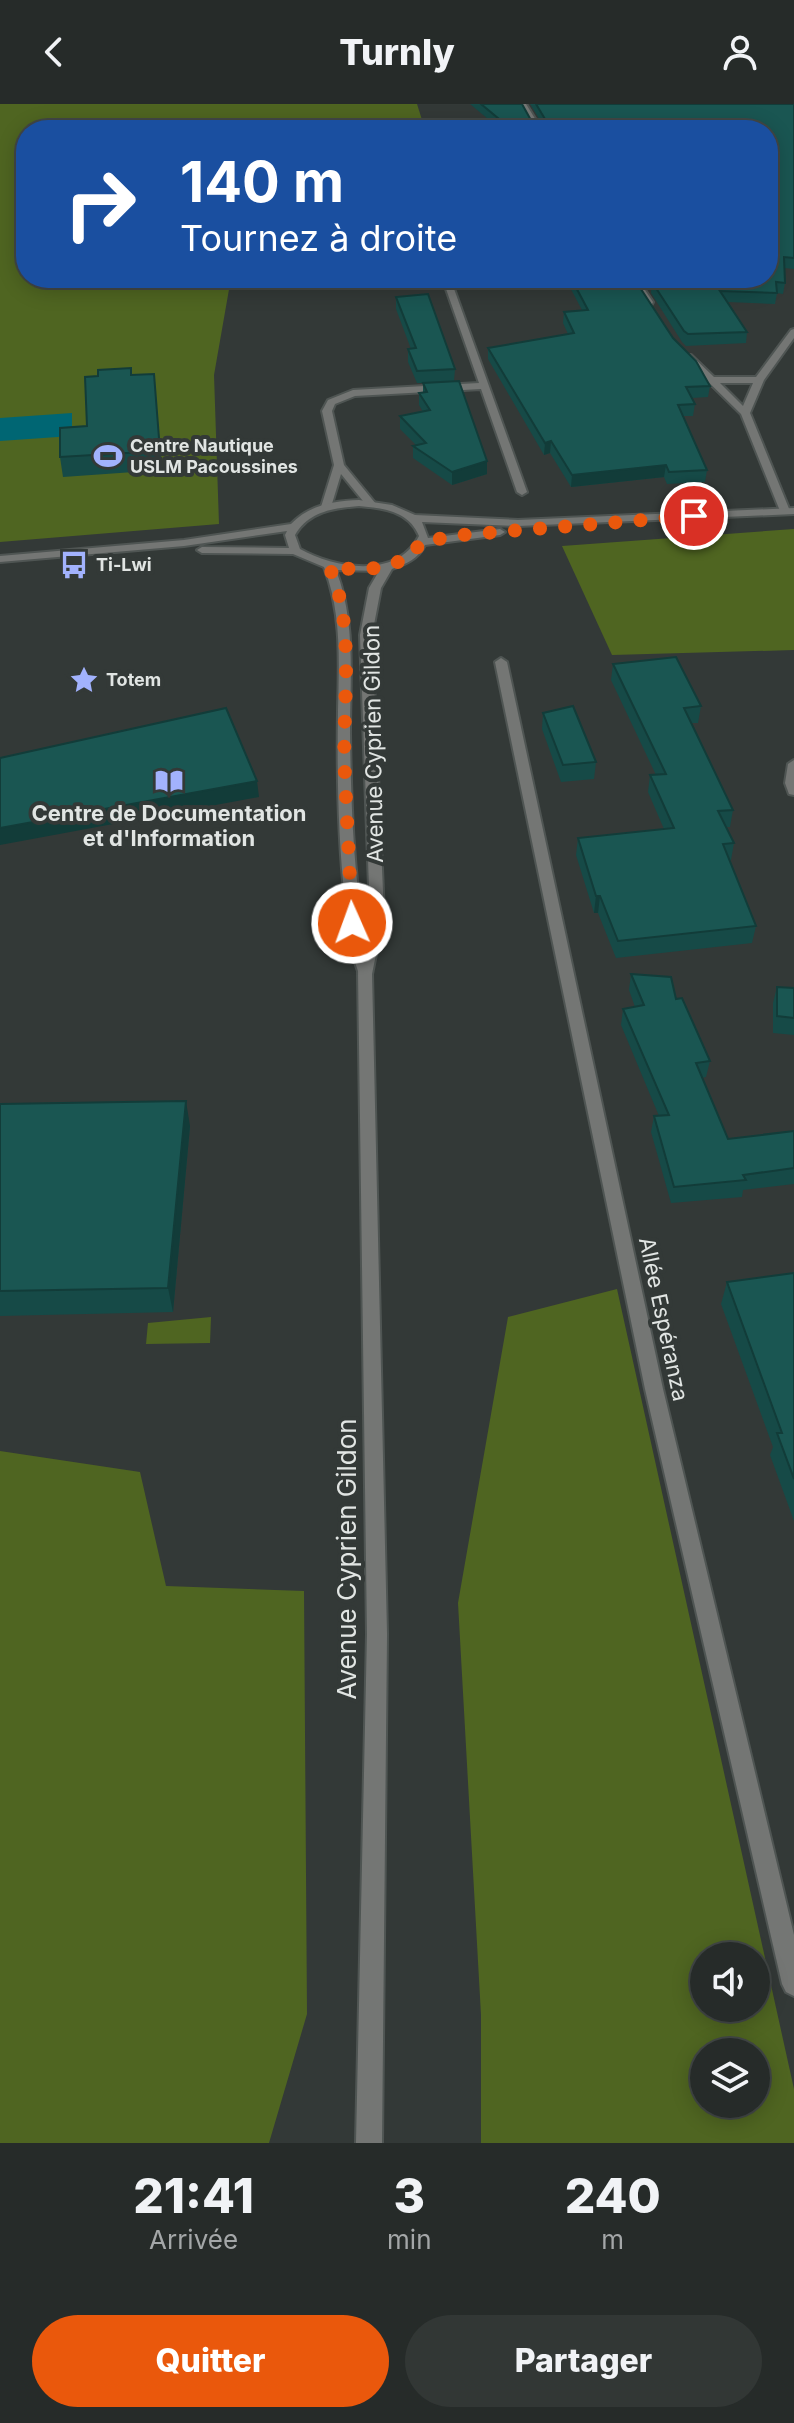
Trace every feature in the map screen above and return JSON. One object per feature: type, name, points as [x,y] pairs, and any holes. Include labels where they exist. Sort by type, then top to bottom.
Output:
[{"type":"street","points":[[450,288],[522,492]]},
{"type":"street","points":[[639,288],[655,312]]},
{"type":"street","points":[[745,413],[759,380],[794,332]]},
{"type":"street","points":[[0,559],[248,535],[293,527],[306,515],[326,507],[371,504],[392,508],[414,518],[502,523],[790,511],[745,413],[677,346]]},
{"type":"street","points":[[711,380],[759,380]]},
{"type":"street","points":[[371,504],[339,465],[327,411],[334,399],[381,390],[485,386]]},
{"type":"street","points":[[326,507],[339,465]]},
{"type":"street","points":[[414,518],[422,529],[422,542]]},
{"type":"street","points":[[125,549],[295,551],[329,567],[363,570],[388,566],[408,558],[422,542],[461,535],[634,519]]},
{"type":"street","points":[[293,527],[291,543],[295,551]]},
{"type":"street","name":"Avenue Cyprien Gildon","points":[[369,2143],[377,1634],[365,974],[377,915],[366,635],[375,588],[388,566]]},
{"type":"street","name":"Avenue Cyprien Gildon","points":[[329,567],[339,587],[343,634],[352,923],[365,974]]},
{"type":"street","name":"Allée Espéranza","points":[[501,662],[654,1389],[794,1984]]},
{"type":"street","points":[[794,764],[791,783],[794,791]]},
{"type":"green space","points":[[0,104],[417,104],[422,120],[16,120],[16,288],[229,288],[214,375],[219,524],[0,542]]},
{"type":"green space","points":[[794,529],[794,650],[612,655],[562,546]]},
{"type":"green space","points":[[617,1289],[761,1942],[690,1942],[690,2022],[770,2022],[770,1981],[794,2089],[794,2143],[481,2143],[481,2015],[458,1603],[508,1317]]},
{"type":"green space","points":[[211,1317],[210,1343],[146,1344],[148,1323]]},
{"type":"green space","points":[[0,1451],[140,1472],[166,1586],[304,1591],[307,2014],[269,2143],[0,2143]]},
{"type":"water","points":[[72,413],[72,436],[0,441],[0,418]]},
{"type":"building","points":[[481,104],[522,104],[531,120],[500,120]]},
{"type":"building","points":[[536,104],[794,104],[794,258],[784,257],[785,283],[778,282],[778,120],[545,120]]},
{"type":"building","points":[[576,288],[640,288],[673,338],[696,361],[710,386],[686,387],[695,404],[678,405],[707,470],[669,472],[666,465],[572,475],[551,441],[545,443],[488,348],[574,333],[564,312],[588,310]]},
{"type":"building","points":[[656,288],[777,288],[777,293],[720,291],[747,332],[688,334]]},
{"type":"building","points":[[428,294],[455,369],[417,371],[408,349],[416,348],[396,297]]},
{"type":"building","points":[[131,368],[131,375],[154,374],[160,451],[60,457],[60,428],[87,426],[85,377],[98,376],[98,370]]},
{"type":"building","points":[[459,381],[487,461],[452,472],[413,446],[426,443],[400,416],[430,410],[419,393],[427,392],[423,383]]},
{"type":"building","points":[[676,657],[701,706],[684,708],[733,810],[718,811],[734,843],[723,844],[756,926],[618,941],[600,896],[596,896],[578,838],[674,828],[650,775],[666,774],[613,664]]},
{"type":"building","points":[[573,706],[596,762],[563,765],[543,713]]},
{"type":"building","points":[[226,708],[257,781],[0,828],[0,758]]},
{"type":"building","points":[[631,974],[671,977],[676,999],[682,998],[710,1061],[696,1063],[728,1139],[794,1131],[794,1168],[743,1175],[746,1180],[674,1187],[654,1116],[669,1115],[623,1009],[644,1005]]},
{"type":"building","points":[[777,987],[794,988],[794,1018],[777,1016]]},
{"type":"building","points":[[186,1101],[168,1288],[0,1291],[0,1104]]},
{"type":"building","points":[[794,1273],[794,1479],[777,1433],[782,1433],[727,1282]]},
{"type":"place","name":"Centre Nautique USLM Pacoussines","points":[[108,456]]},
{"type":"place","name":"Ti-Lwi","points":[[74,565]]},
{"type":"place","name":"Totem","points":[[84,680]]},
{"type":"place","name":"Centre de Documentation et d'Information","points":[[169,781]]},
{"type":"route","points":[[352,923],[343,634],[339,587],[329,567],[363,570],[388,566],[408,558],[422,542],[461,535],[694,516]]}]
